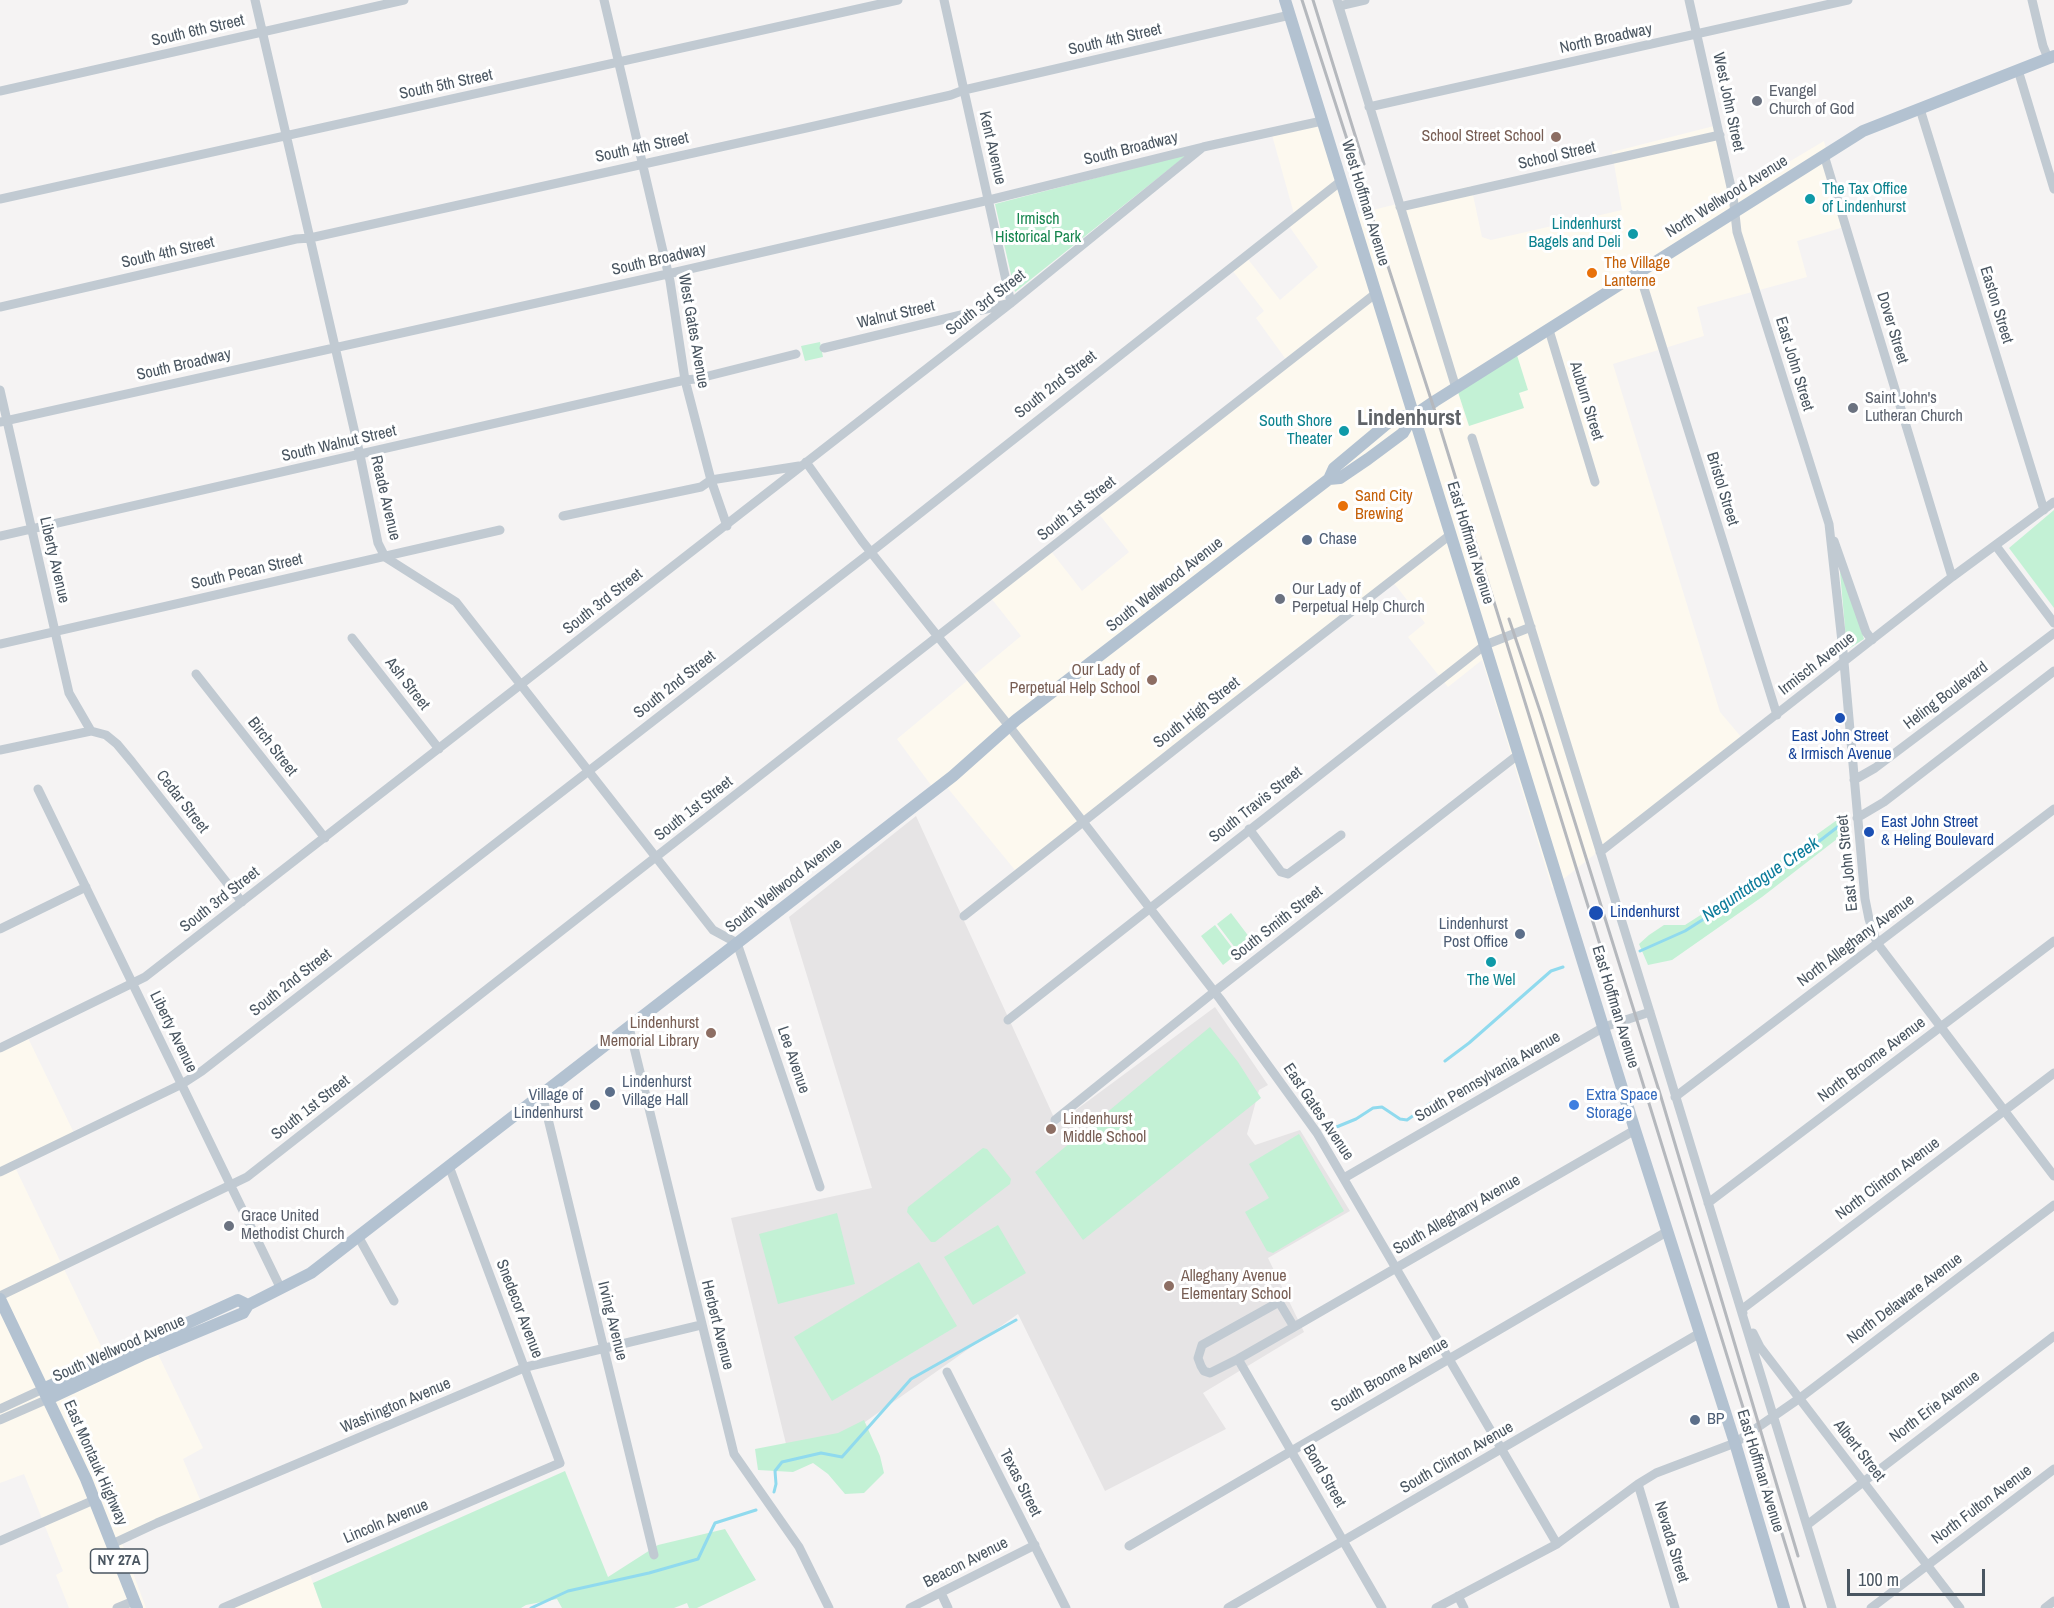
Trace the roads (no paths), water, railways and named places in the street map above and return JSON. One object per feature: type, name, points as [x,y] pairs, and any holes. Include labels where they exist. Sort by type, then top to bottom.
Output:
[{"type":"main road","name":"West Hoffman Avenue","points":[[1285,0],[1413,416]]},
{"type":"main road","name":"North Wellwood Avenue","points":[[1435,400],[1863,131],[2051,57]]},
{"type":"main road","name":"South Wellwood Avenue","points":[[46,1394],[243,1313],[248,1305],[311,1273],[953,776],[1009,726],[1329,479],[1340,478],[1352,471],[1403,433],[1413,416],[1435,400]]},
{"type":"main road","name":"East Hoffman Avenue","points":[[1413,416],[1735,1443],[1784,1608]]},
{"type":"main road","name":"NY 27A","points":[[0,1297],[46,1394]]},
{"type":"main road","name":"East Montauk Highway","points":[[46,1394],[94,1500],[136,1604]]},
{"type":"street","name":"Reade Avenue","points":[[255,0],[360,455],[378,543],[385,557],[456,602],[714,930],[737,943]]},
{"type":"street","name":"South 6th Street","points":[[0,91],[404,0]]},
{"type":"street","name":"West Gates Avenue","points":[[604,0],[668,273],[685,380],[711,480],[727,526]]},
{"type":"street","name":"South 5th Street","points":[[0,199],[898,0]]},
{"type":"street","name":"Kent Avenue","points":[[945,0],[1011,303]]},
{"type":"street","points":[[1338,3],[1365,0]]},
{"type":"street","name":"West John Street","points":[[1689,0],[1720,135],[1734,211]]},
{"type":"street","name":"North Broadway","points":[[1369,107],[1848,0]]},
{"type":"street","points":[[2032,0],[2043,46],[2051,57]]},
{"type":"street","name":"West Hoffman Avenue","points":[[1338,3],[1456,388]]},
{"type":"street","name":"South 4th Street","points":[[0,307],[951,95],[964,90],[1290,15]]},
{"type":"street","points":[[2018,70],[2054,189]]},
{"type":"street","name":"Easton Street","points":[[1920,109],[2043,510]]},
{"type":"street","name":"South Broadway","points":[[4,422],[989,200],[1203,147],[1322,121]]},
{"type":"street","name":"School Street","points":[[1400,207],[1720,135]]},
{"type":"street","name":"South 3rd Street","points":[[0,1048],[134,984],[727,526],[802,464],[1011,303],[1203,147]]},
{"type":"street","name":"Dover Street","points":[[1824,155],[1952,577]]},
{"type":"street","name":"South 2nd Street","points":[[0,1172],[182,1084],[202,1071],[871,552],[1341,181]]},
{"type":"street","name":"East John Street","points":[[1734,211],[1737,232],[1829,524],[1866,632],[1872,640]]},
{"type":"street","name":"Bristol Street","points":[[1639,272],[1777,715]]},
{"type":"street","name":"South 1st Street","points":[[0,1297],[247,1177],[1375,294]]},
{"type":"street","name":"Walnut Street","points":[[824,348],[1011,303]]},
{"type":"street","name":"Auburn Street","points":[[1549,330],[1595,482]]},
{"type":"street","points":[[685,380],[796,354]]},
{"type":"street","name":"South Walnut Street","points":[[0,536],[685,380]]},
{"type":"street","name":"Liberty Avenue","points":[[0,390],[4,422],[32,529],[69,693],[91,731]]},
{"type":"street","name":"East Hoffman Avenue","points":[[1472,438],[1832,1608]]},
{"type":"street","points":[[563,516],[700,488],[711,480],[802,464],[1009,726]]},
{"type":"street","name":"Irmisch Avenue","points":[[1600,852],[1952,577],[2054,502]]},
{"type":"street","name":"East John Street","points":[[1829,524],[1865,899],[1877,943],[2054,1176]]},
{"type":"street","name":"South Pecan Street","points":[[0,644],[500,530]]},
{"type":"street","name":"South High Street","points":[[964,916],[1450,535]]},
{"type":"street","points":[[1996,546],[2054,623]]},
{"type":"street","name":"South Travis Street","points":[[1008,1020],[1485,645],[1531,627]]},
{"type":"street","name":"Heling Boulevard","points":[[1854,780],[1875,768],[2054,633]]},
{"type":"street","name":"Ash Street","points":[[352,638],[439,749]]},
{"type":"street","points":[[1857,818],[1884,802],[2054,671]]},
{"type":"street","name":"Birch Street","points":[[196,674],[325,838]]},
{"type":"street","name":"East Gates Avenue","points":[[1009,726],[1214,992],[1317,1132],[1557,1544]]},
{"type":"street","points":[[0,750],[91,731]]},
{"type":"street","name":"Cedar Street","points":[[91,731],[106,735],[117,744],[242,902]]},
{"type":"street","name":"South Smith Street","points":[[1054,1120],[1519,754]]},
{"type":"street","name":"Liberty Avenue","points":[[38,789],[280,1289]]},
{"type":"street","name":"North Alleghany Avenue","points":[[1676,1096],[2054,809]]},
{"type":"street","points":[[1249,829],[1281,872],[1288,874],[1341,835]]},
{"type":"street","points":[[0,929],[86,887]]},
{"type":"street","name":"North Broome Avenue","points":[[1708,1203],[2054,941]]},
{"type":"street","name":"Lee Avenue","points":[[737,943],[820,1186]]},
{"type":"street","name":"South Pennsylvania Avenue","points":[[1344,1178],[1604,1027],[1650,1012]]},
{"type":"street","name":"Herbert Avenue","points":[[629,1027],[734,1454],[799,1547],[829,1608]]},
{"type":"street","name":"North Clinton Avenue","points":[[1741,1310],[2054,1072]]},
{"type":"street","name":"Irving Avenue","points":[[542,1094],[654,1555]]},
{"type":"street","name":"South Alleghany Avenue","points":[[1294,1327],[1279,1302],[1202,1345],[1199,1353],[1201,1366],[1207,1373],[1238,1359],[1294,1327],[1635,1130]]},
{"type":"street","name":"Snedecor Avenue","points":[[449,1166],[560,1463]]},
{"type":"street","name":"North Delaware Avenue","points":[[1436,1608],[1557,1544],[1656,1473],[1735,1443],[1800,1398],[2054,1205]]},
{"type":"street","name":"South Broome Avenue","points":[[1129,1546],[1668,1232]]},
{"type":"street","points":[[358,1236],[394,1301]]},
{"type":"street","name":"Albert Street","points":[[1741,1310],[1760,1347],[1960,1608]]},
{"type":"street","name":"Washington Avenue","points":[[112,1544],[526,1367],[701,1325]]},
{"type":"street","name":"South Clinton Avenue","points":[[1228,1608],[1701,1334]]},
{"type":"street","name":"North Erie Avenue","points":[[1807,1525],[2054,1336]]},
{"type":"street","name":"Bond Street","points":[[1238,1359],[1382,1608]]},
{"type":"street","name":"Texas Street","points":[[947,1372],[1066,1608]]},
{"type":"street","name":"South Wellwood Avenue","points":[[0,1409],[46,1394]]},
{"type":"street","name":"South Wellwood Avenue","points":[[0,1420],[46,1394]]},
{"type":"street","name":"Lincoln Avenue","points":[[223,1608],[560,1463]]},
{"type":"street","name":"North Fulton Avenue","points":[[1871,1608],[2054,1469]]},
{"type":"street","name":"Nevada Street","points":[[1638,1484],[1675,1608]]},
{"type":"street","points":[[0,1541],[94,1500]]},
{"type":"street","name":"Beacon Avenue","points":[[910,1608],[1035,1545]]},
{"type":"street","points":[[941,1593],[948,1608]]},
{"type":"street","points":[[1458,1596],[1464,1608]]},
{"type":"street","points":[[2045,1608],[2054,1601]]},
{"type":"street","points":[[117,1608],[136,1604]]},
{"type":"waterway","name":"Neguntatogue Creek","points":[[1640,951],[1685,931],[1787,866],[1848,819]]},
{"type":"waterway","name":"Neguntatogue Creek","points":[[1445,1061],[1469,1043],[1551,971],[1563,967]]},
{"type":"waterway","name":"Neguntatogue Creek","points":[[1334,1128],[1356,1119],[1373,1108],[1382,1107],[1400,1119],[1407,1120],[1434,1101]]},
{"type":"waterway","name":"Neguntatogue Creek","points":[[774,1492],[775,1471],[782,1462],[821,1453],[842,1457],[911,1379],[1016,1320]]},
{"type":"waterway","name":"Neguntatogue Creek","points":[[531,1608],[568,1591],[649,1573],[698,1559],[715,1523],[756,1510]]},
{"type":"railway","points":[[1302,0],[1439,424],[1805,1608]]},
{"type":"railway","points":[[1313,0],[1364,164]]},
{"type":"railway","points":[[1509,619],[1661,1097],[1798,1556]]},
{"type":"place","name":"Evangel Church of God","points":[[1757,101]]},
{"type":"place","name":"School Street School","points":[[1556,137]]},
{"type":"place","name":"The Tax Office of Lindenhurst","points":[[1810,199]]},
{"type":"place","name":"Lindenhurst Bagels and Deli","points":[[1633,234]]},
{"type":"place","name":"The Village Lanterne","points":[[1592,273]]},
{"type":"place","name":"Saint John's Lutheran Church","points":[[1853,408]]},
{"type":"place","name":"South Shore Theater","points":[[1344,431]]},
{"type":"place","name":"Sand City Brewing","points":[[1343,506]]},
{"type":"place","name":"Chase","points":[[1307,540]]},
{"type":"place","name":"Our Lady of Perpetual Help Church","points":[[1280,599]]},
{"type":"place","name":"Our Lady of Perpetual Help School","points":[[1152,680]]},
{"type":"place","name":"East John Street & Irmisch Avenue","points":[[1840,718]]},
{"type":"place","name":"East John Street & Heling Boulevard","points":[[1869,832]]},
{"type":"place","name":"Lindenhurst","points":[[1596,913]]},
{"type":"place","name":"Lindenhurst Post Office","points":[[1520,934]]},
{"type":"place","name":"The Wel","points":[[1491,962]]},
{"type":"place","name":"Lindenhurst Memorial Library","points":[[711,1033]]},
{"type":"place","name":"Lindenhurst Village Hall","points":[[610,1092]]},
{"type":"place","name":"Village of Lindenhurst","points":[[595,1105]]},
{"type":"place","name":"Extra Space Storage","points":[[1574,1105]]},
{"type":"place","name":"Lindenhurst Middle School","points":[[1051,1129]]},
{"type":"place","name":"Grace United Methodist Church","points":[[229,1226]]},
{"type":"place","name":"Alleghany Avenue Elementary School","points":[[1169,1286]]},
{"type":"place","name":"BP","points":[[1695,1420]]},
{"type":"district","name":"Lindenhurst","points":[[1409,419]]},
{"type":"park label","name":"Irmisch Historical Park","points":[[1038,229]]}]
